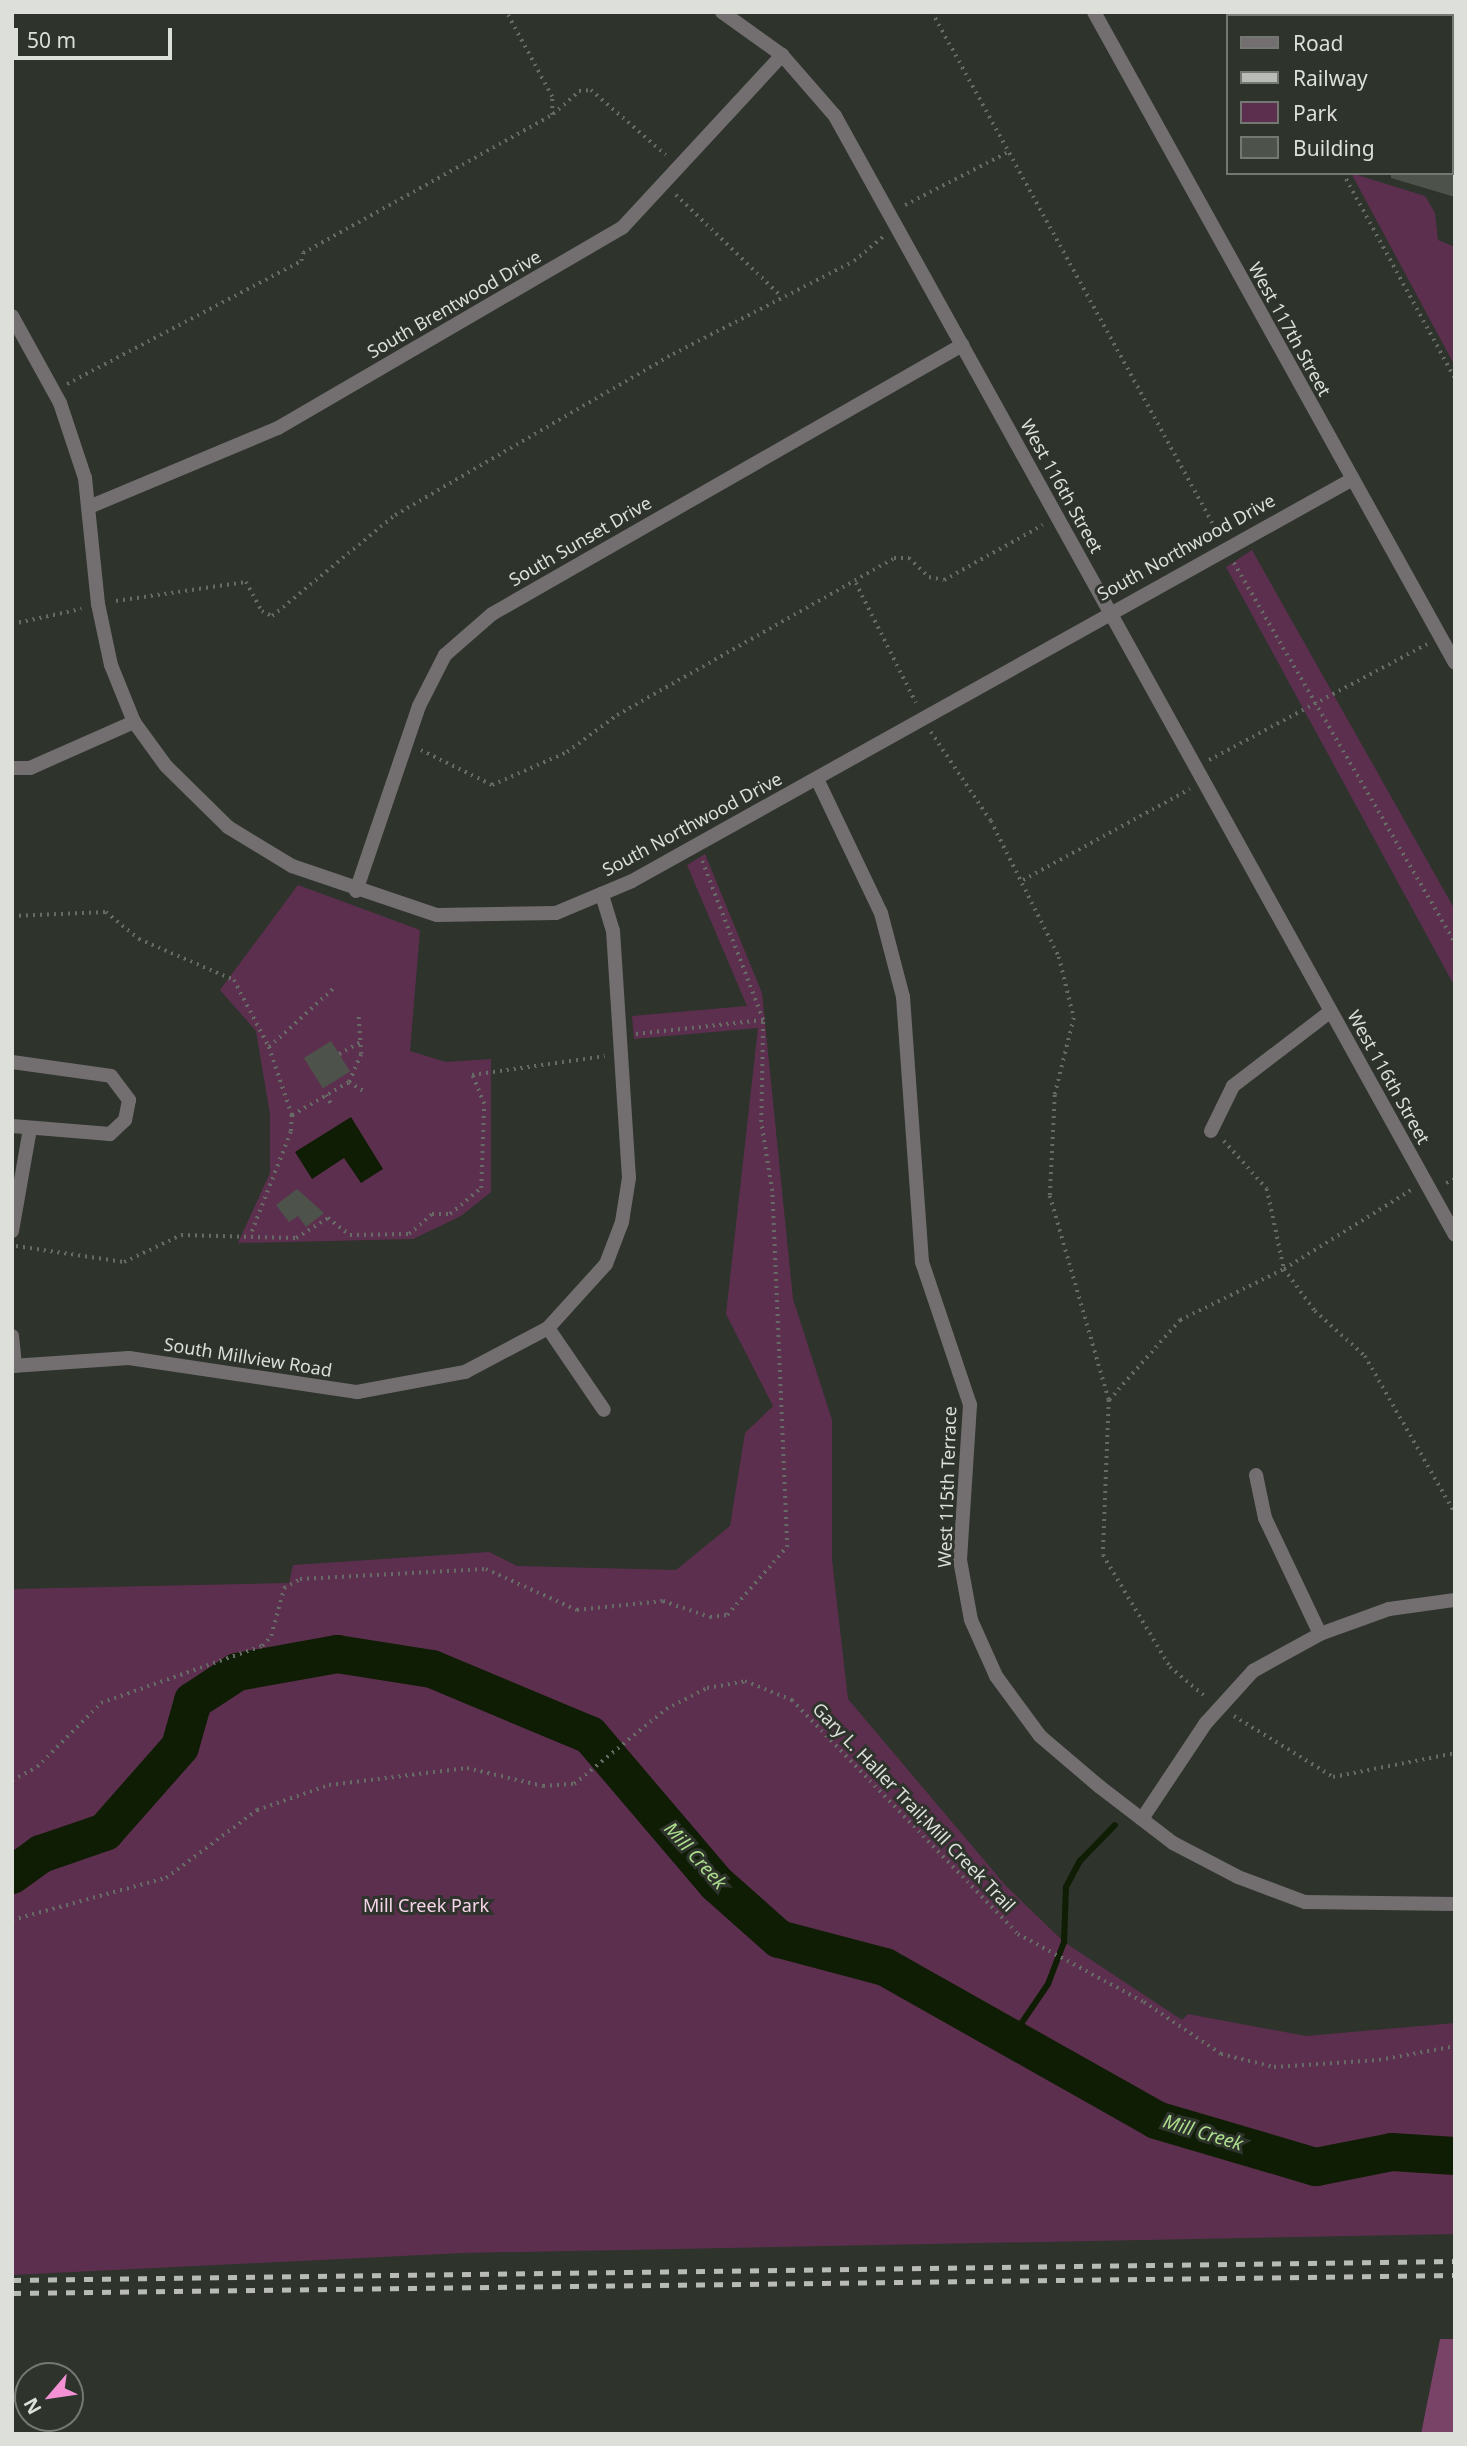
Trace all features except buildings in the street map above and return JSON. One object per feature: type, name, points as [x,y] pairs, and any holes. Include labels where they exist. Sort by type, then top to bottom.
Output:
[{"type":"street","name":"West 116th Street","points":[[722,12],[782,55],[835,116],[1455,1235]]},
{"type":"street","name":"West 117th Street","points":[[1094,12],[1351,480],[1455,663]]},
{"type":"street","name":"South Brentwood Drive","points":[[89,508],[278,428],[622,228],[782,55]]},
{"type":"street","name":"South Northwood Drive","points":[[12,316],[53,390],[89,508],[98,604],[111,665],[134,722],[166,766],[228,827],[292,866],[356,891],[437,915],[497,919],[556,913],[602,894],[696,846],[1109,611],[1351,480]]},
{"type":"street","name":"South Sunset Drive","points":[[356,891],[407,743],[445,655],[492,614],[962,345]]},
{"type":"street","points":[[12,768],[30,768],[134,722]]},
{"type":"street","name":"West 115th Terrace","points":[[817,779],[881,912],[904,997],[922,1262],[970,1405],[960,1560],[971,1620],[996,1676],[1040,1736],[1142,1819],[1238,1877],[1306,1902],[1455,1905]]},
{"type":"street","name":"South Millview Road","points":[[14,1366],[129,1358],[357,1392],[465,1373],[548,1328],[606,1264],[622,1222],[629,1178],[613,931],[602,894]]},
{"type":"street","name":"West 116th Street","points":[[1211,1131],[1233,1086],[1331,1011]]},
{"type":"street","points":[[12,1062],[111,1076],[129,1100],[125,1120],[110,1134],[12,1126]]},
{"type":"street","points":[[12,1231],[30,1129]]},
{"type":"street","points":[[548,1328],[604,1410]]},
{"type":"street","points":[[12,1336],[14,1366]]},
{"type":"street","points":[[1256,1475],[1265,1518],[1320,1634]]},
{"type":"street","points":[[1142,1819],[1221,1707],[1253,1671],[1320,1634],[1389,1609],[1455,1600]]},
{"type":"path","points":[[53,390],[301,261],[303,253],[552,115],[552,97],[506,12]]},
{"type":"path","points":[[932,12],[1226,548],[1455,942]]},
{"type":"path","points":[[12,624],[98,604],[246,582],[262,611],[272,616],[395,515],[673,354],[867,253],[912,199],[1008,152]]},
{"type":"path","points":[[1344,175],[1455,378]]},
{"type":"path","points":[[407,743],[492,785],[568,752],[617,715],[856,583],[894,558],[909,558],[929,577],[944,580],[1057,517]]},
{"type":"path","points":[[856,583],[924,718],[1023,880],[1059,957],[1074,1018],[1055,1095],[1050,1196],[1109,1400],[1104,1555],[1170,1667],[1221,1707],[1333,1777],[1455,1753]]},
{"type":"path","points":[[1023,880],[1192,788],[1206,761],[1317,705],[1439,634]]},
{"type":"path","points":[[12,1780],[37,1767],[101,1703],[262,1646],[271,1636],[284,1588],[300,1579],[486,1569],[577,1610],[663,1601],[710,1617],[727,1615],[787,1547],[790,1528],[772,1191],[761,1122],[762,1020],[696,846]]},
{"type":"path","points":[[12,916],[106,912],[139,939],[234,980],[269,1046],[292,1115],[291,1132],[252,1232]]},
{"type":"path","points":[[269,1046],[335,987]]},
{"type":"path","points":[[292,1115],[349,1082],[362,1041],[358,1015]]},
{"type":"path","points":[[12,1244],[26,1252],[124,1262],[180,1235],[252,1232],[296,1238],[328,1218],[351,1235],[409,1234],[432,1214],[450,1214],[481,1188],[484,1104],[472,1075],[597,1058],[634,1034],[762,1020]]},
{"type":"path","points":[[339,1054],[362,1041]]},
{"type":"path","points":[[349,1082],[365,1092]]},
{"type":"path","points":[[326,1095],[333,1107]]},
{"type":"path","points":[[1211,1131],[1239,1152],[1267,1189],[1284,1269],[1315,1311],[1365,1356],[1455,1513]]},
{"type":"path","points":[[1109,1400],[1180,1320],[1284,1269],[1412,1190],[1455,1179]]},
{"type":"path","name":"Gary L. Haller Trail;Mill Creek Trail","points":[[12,1920],[166,1878],[257,1810],[329,1785],[467,1768],[543,1786],[584,1779],[638,1731],[707,1688],[745,1681],[779,1691],[859,1765],[997,1917],[1221,2054],[1255,2067],[1379,2060],[1455,2046]]},
{"type":"green space","points":[[1260,12],[1360,12],[1311,14]]},
{"type":"green space","points":[[1352,175],[1425,196],[1435,213],[1438,240],[1455,247],[1455,366]]},
{"type":"green space","points":[[1252,550],[1455,910],[1455,987],[1226,567]]},
{"type":"green space","name":"Mill Creek Park","points":[[705,854],[762,993],[793,1299],[832,1420],[832,1560],[848,1699],[1006,1886],[1064,1942],[1182,2020],[1188,2014],[1306,2036],[1455,2023],[1455,2234],[463,2253],[12,2275],[12,1589],[289,1583],[293,1565],[489,1552],[517,1566],[676,1570],[730,1526],[745,1433],[773,1406],[726,1314],[758,1028],[634,1039],[632,1016],[747,1006],[687,865]]},
{"type":"green space","points":[[298,885],[420,930],[410,1051],[446,1062],[491,1059],[491,1192],[461,1216],[413,1239],[238,1243],[270,1173],[270,1114],[256,1031],[220,990]]},
{"type":"shaded area","points":[[351,1117],[383,1169],[361,1183],[344,1158],[312,1179],[295,1152]]},
{"type":"shaded area","points":[[1440,2339],[1455,2339],[1455,2434],[1421,2434]]},
{"type":"waterway","name":"Mill Creek","points":[[12,1875],[41,1854],[105,1832],[180,1747],[193,1701],[237,1672],[337,1654],[432,1669],[590,1735],[717,1884],[779,1939],[885,1967],[1156,2120],[1316,2167],[1392,2152],[1455,2156]]},
{"type":"waterway","points":[[1010,2040],[1048,1984],[1064,1942],[1066,1887],[1080,1861],[1115,1825]]},
{"type":"railway","points":[[12,2280],[1455,2261]]},
{"type":"railway","points":[[12,2293],[1455,2275]]}]
